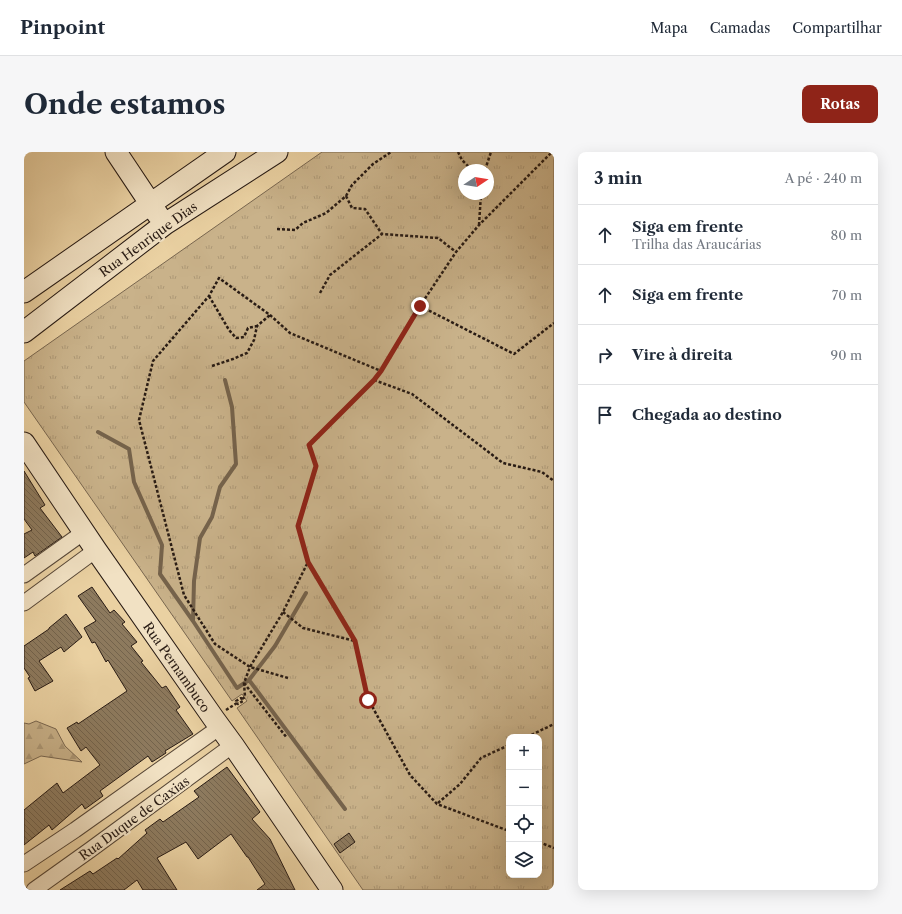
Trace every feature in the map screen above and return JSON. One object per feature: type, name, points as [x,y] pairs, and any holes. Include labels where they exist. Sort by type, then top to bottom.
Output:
[{"type":"street","points":[[116,152],[165,224]]},
{"type":"street","name":"Rua Henrique Dias","points":[[24,292],[225,152]]},
{"type":"street","name":"Rua Henrique Dias","points":[[24,332],[165,224],[277,152]]},
{"type":"street","name":"Rua Pernambuco","points":[[24,443],[96,550],[233,745],[332,890]]},
{"type":"street","points":[[24,575],[84,532]]},
{"type":"street","points":[[24,603],[96,550]]},
{"type":"street","name":"Rua Duque de Caxias","points":[[24,864],[75,830],[220,727]]},
{"type":"street","name":"Rua Duque de Caxias","points":[[34,890],[233,745]]},
{"type":"street","points":[[75,830],[90,850]]},
{"type":"path","points":[[277,229],[295,230],[303,223],[326,213],[346,196],[352,185],[372,164],[391,152]]},
{"type":"path","points":[[458,152],[466,164]]},
{"type":"path","points":[[487,164],[491,152]]},
{"type":"path","points":[[506,830],[437,804],[410,775],[368,700],[355,641],[308,562],[298,526],[316,466],[309,445],[374,380],[381,371],[420,306],[456,252],[479,225],[552,152]]},
{"type":"path","points":[[346,196],[352,208],[365,209],[382,234]]},
{"type":"path","points":[[479,225],[481,200]]},
{"type":"path","points":[[320,293],[330,274],[382,234],[438,238],[456,252]]},
{"type":"path","points":[[288,678],[250,667],[215,644],[184,595],[139,420],[153,361],[209,296],[219,278],[270,315],[290,333],[381,371]]},
{"type":"path","points":[[209,296],[229,330],[236,338],[244,337],[248,328],[257,326],[270,315]]},
{"type":"path","points":[[420,306],[514,354],[554,323]]},
{"type":"path","points":[[212,366],[247,353],[254,340],[257,326]]},
{"type":"path","points":[[374,380],[412,394],[502,463],[542,472],[554,481]]},
{"type":"path","points":[[242,699],[244,697],[244,683],[250,667],[283,612],[308,562]]},
{"type":"path","points":[[283,612],[302,628],[355,641]]},
{"type":"path","points":[[244,683],[287,738]]},
{"type":"path","points":[[533,734],[554,724]]},
{"type":"path","points":[[437,804],[460,784],[481,758],[506,746]]},
{"type":"path","points":[[542,843],[554,848]]},
{"type":"green space","points":[[322,152],[554,152],[553,890],[363,890],[237,708],[247,701],[242,694],[232,701],[24,402],[24,361]]},
{"type":"green space","points":[[36,721],[56,729],[65,746],[82,762],[41,756],[24,764],[24,723],[29,724]]},
{"type":"building","points":[[24,471],[45,505],[40,508],[62,537],[35,556],[33,552],[24,558],[24,534],[32,530],[24,519]]},
{"type":"building","points":[[92,587],[110,613],[114,610],[125,622],[122,624],[137,642],[131,646],[143,661],[141,662],[162,688],[166,686],[180,707],[176,710],[193,734],[165,751],[166,753],[152,762],[148,756],[100,791],[103,796],[85,809],[82,804],[52,830],[49,825],[24,845],[24,810],[57,783],[63,793],[100,765],[86,747],[81,751],[67,728],[77,722],[78,724],[127,691],[108,660],[106,662],[95,642],[92,643],[84,628],[96,621],[78,596]]},
{"type":"building","points":[[66,614],[82,637],[64,652],[61,647],[39,661],[53,681],[35,691],[28,678],[30,677],[24,668],[24,646],[49,629]]},
{"type":"building","points":[[227,767],[260,812],[252,819],[270,839],[295,890],[257,890],[265,884],[231,834],[198,859],[186,842],[157,858],[177,890],[143,890],[137,880],[124,890],[60,890],[90,871],[93,874],[117,858],[118,859],[147,833],[145,830],[160,819],[163,822],[199,797],[194,791]]},
{"type":"building","points":[[349,833],[355,842],[340,853],[334,844]]},
{"type":"waterway","points":[[193,621],[194,581],[200,538],[212,517],[220,487],[236,464],[232,407],[225,380]]},
{"type":"waterway","points":[[98,432],[129,449],[134,482],[162,545],[160,574],[237,688],[249,680],[275,646],[306,593]]},
{"type":"waterway","points":[[249,680],[345,809]]},
{"type":"route","points":[[368,700],[355,641],[308,562],[298,526],[316,466],[309,445],[374,380],[420,306]]}]
